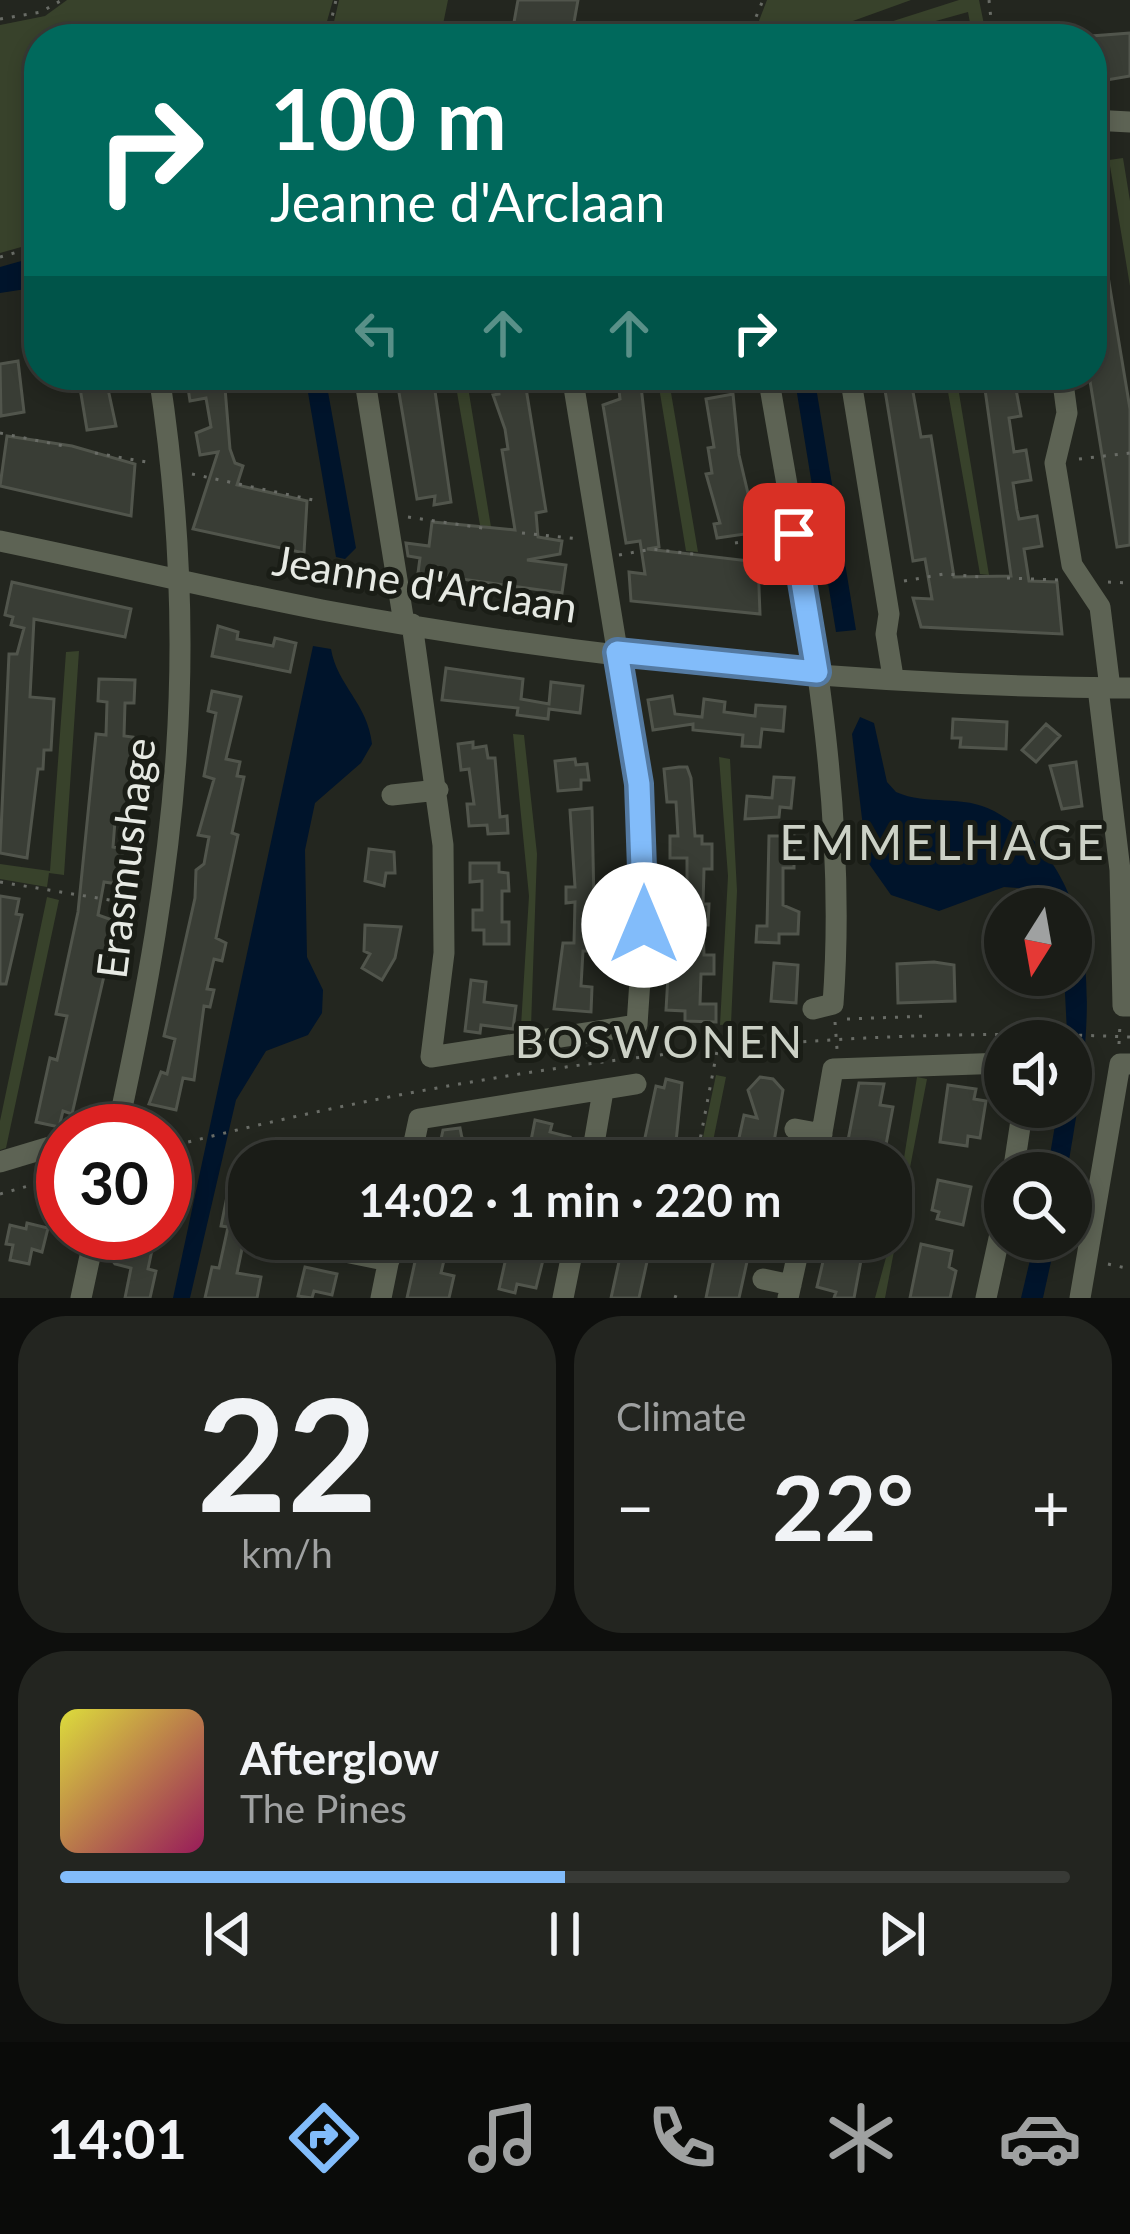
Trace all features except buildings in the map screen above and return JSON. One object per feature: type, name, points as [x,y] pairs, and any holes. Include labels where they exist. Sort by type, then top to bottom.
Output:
[{"type":"street","points":[[161,390],[182,580]]},
{"type":"street","points":[[367,390],[438,790],[445,931],[431,1057],[637,1025],[643,958],[640,798],[574,390]]},
{"type":"street","points":[[770,390],[833,794],[838,916],[829,1015]]},
{"type":"street","points":[[853,390],[890,614],[886,634],[893,677]]},
{"type":"street","points":[[1064,390],[1067,413],[1054,463],[1072,565],[1101,609],[1113,688],[1124,844],[1125,1009]]},
{"type":"street","name":"Jeanne d'Arclaan","points":[[0,541],[408,623],[617,652],[817,672],[1113,688]]},
{"type":"street","points":[[57,577],[62,554]]},
{"type":"street","name":"Erasmushage","points":[[122,1104],[166,885],[180,744],[182,580]]},
{"type":"street","points":[[392,795],[438,790]]},
{"type":"street","points":[[614,957],[643,958]]},
{"type":"street","points":[[821,1140],[838,1062],[984,1063]]},
{"type":"street","points":[[1080,1298],[1123,1062]]},
{"type":"street","points":[[415,1140],[423,1108],[604,1091],[637,1070]]},
{"type":"street","points":[[595,1140],[604,1091]]},
{"type":"street","points":[[795,1129],[822,1134]]},
{"type":"street","points":[[0,1162],[36,1151]]},
{"type":"street","points":[[82,1298],[90,1260]]},
{"type":"street","points":[[381,1298],[389,1260]]},
{"type":"street","points":[[563,1298],[571,1260]]},
{"type":"street","points":[[763,1279],[790,1292],[797,1260]]},
{"type":"street","points":[[986,1298],[994,1260]]},
{"type":"path","points":[[0,19],[41,12],[62,0]]},
{"type":"path","points":[[0,433],[64,446]]},
{"type":"path","points":[[1083,460],[1130,452]]},
{"type":"path","points":[[95,453],[143,464]]},
{"type":"path","points":[[180,471],[313,500]]},
{"type":"path","points":[[400,516],[489,529]]},
{"type":"path","points":[[522,533],[570,540]]},
{"type":"path","points":[[735,543],[772,537]]},
{"type":"path","points":[[609,556],[652,549],[701,555]]},
{"type":"path","points":[[901,582],[944,574],[980,577]]},
{"type":"path","points":[[1007,578],[1067,581]]},
{"type":"path","points":[[1103,582],[1130,583]]},
{"type":"path","points":[[0,882],[156,907]]},
{"type":"path","points":[[838,1062],[829,1015],[928,1016],[927,1005]]},
{"type":"path","points":[[1123,1062],[1120,1036],[1125,1009]]},
{"type":"path","points":[[1092,1036],[1130,1037]]},
{"type":"path","points":[[701,1140],[717,1051]]},
{"type":"path","points":[[423,1108],[429,1083]]},
{"type":"path","points":[[192,1141],[242,1128]]},
{"type":"path","points":[[0,1194],[36,1184]]},
{"type":"path","points":[[1094,1262],[1130,1269]]},
{"type":"green space","points":[[67,0],[333,0],[326,24],[24,24],[24,246],[0,253],[0,25],[45,16]]},
{"type":"green space","points":[[339,0],[448,0],[443,24],[333,24]]},
{"type":"green space","points":[[767,0],[911,0],[845,24],[758,24]]},
{"type":"green space","points":[[959,0],[979,0],[984,24],[970,24],[968,12],[925,24],[884,24]]},
{"type":"green space","points":[[1123,158],[1130,201],[1130,286],[1109,160]]},
{"type":"green space","points":[[457,390],[468,390],[491,527],[480,525]]},
{"type":"green space","points":[[659,390],[671,390],[698,552],[686,551]]},
{"type":"green space","points":[[948,390],[958,390],[989,575],[980,574]]},
{"type":"green space","points":[[79,651],[64,875],[49,873],[47,887],[0,879],[0,864],[50,871],[66,652]]},
{"type":"green space","points":[[513,734],[524,735],[537,854],[531,1027],[521,1026],[529,896]]},
{"type":"green space","points":[[719,757],[730,759],[737,891],[731,1024],[720,1025],[728,876]]},
{"type":"green space","points":[[47,897],[59,900],[6,1148],[0,1150],[0,1121]]},
{"type":"green space","points":[[716,1075],[726,1077],[713,1140],[702,1140]]},
{"type":"green space","points":[[917,1077],[927,1079],[912,1157],[912,1140],[907,1140]]},
{"type":"green space","points":[[885,1260],[892,1260],[885,1298],[875,1298]]},
{"type":"water","points":[[24,260],[24,289],[0,293],[0,267]]},
{"type":"water","points":[[308,390],[328,390],[356,548],[345,559],[336,557]]},
{"type":"water","points":[[796,390],[816,390],[856,630],[836,632]]},
{"type":"water","points":[[313,646],[331,649],[365,717],[372,744],[361,763],[315,803],[305,850],[307,957],[323,990],[322,1013],[308,1035],[266,1051],[236,1100],[190,1298],[173,1298],[181,1260],[192,1260],[192,1210]]},
{"type":"water","points":[[860,717],[874,723],[887,782],[896,792],[994,811],[1035,842],[1065,888],[984,888],[984,894],[939,911],[891,895],[867,861],[852,734]]},
{"type":"water","points":[[1065,996],[1086,996],[1086,1020],[1066,1020]]},
{"type":"water","points":[[1054,1128],[1074,1128],[1070,1152],[1050,1152]]},
{"type":"water","points":[[1030,1260],[1051,1260],[1043,1298],[1021,1298]]},
{"type":"district","name":"EMMELHAGE","points":[[943,841]]},
{"type":"district","name":"BOSWONEN","points":[[660,1041]]},
{"type":"route","points":[[644,925],[639,784],[617,652],[817,672],[794,534]]}]
